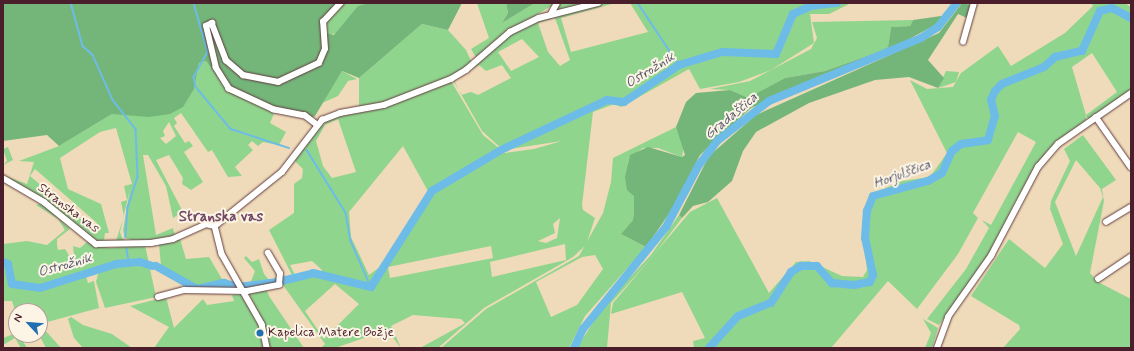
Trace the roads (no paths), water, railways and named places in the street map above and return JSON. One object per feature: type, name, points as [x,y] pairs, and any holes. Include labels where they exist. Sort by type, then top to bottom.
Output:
[{"type":"street","points":[[318,125],[305,116],[274,110],[229,89],[216,68],[206,26],[212,23],[226,60],[243,75],[278,82],[319,63],[325,49],[323,22],[341,3]]},
{"type":"street","points":[[550,14],[557,3]]},
{"type":"street","points":[[267,348],[262,324],[222,254],[215,226],[282,172],[318,125],[329,117],[353,110],[384,105],[451,79],[466,70],[510,32],[550,14],[598,3]]},
{"type":"street","points":[[962,42],[974,3]]},
{"type":"street","points":[[937,348],[948,317],[991,256],[1038,167],[1058,144],[1131,93]]},
{"type":"street","points":[[1096,118],[1131,167]]},
{"type":"street","name":"Stranska vas","points":[[3,178],[44,202],[96,244],[159,242],[206,224],[215,226]]},
{"type":"street","points":[[1106,222],[1131,207]]},
{"type":"street","points":[[158,297],[184,290],[280,285],[280,274],[268,253]]},
{"type":"street","points":[[1098,279],[1131,257]]},
{"type":"waterway","points":[[71,3],[83,46],[93,55],[113,100],[136,129],[138,177],[128,207],[126,237]]},
{"type":"waterway","points":[[194,3],[208,52],[194,77],[196,87],[231,129],[289,148]]},
{"type":"waterway","points":[[638,3],[679,65]]},
{"type":"waterway","name":"Ostrožnik","points":[[503,149],[607,100],[624,102],[679,65],[722,52],[776,54],[793,14],[811,6],[837,3]]},
{"type":"waterway","name":"Gradaščica","points":[[574,348],[583,329],[666,227],[699,165],[717,141],[769,101],[921,38],[938,27],[957,3]]},
{"type":"waterway","name":"Horjulščica","points":[[709,348],[738,316],[771,303],[791,272],[801,266],[817,266],[832,283],[854,285],[870,282],[873,275],[865,238],[867,211],[873,196],[928,181],[942,173],[952,151],[961,144],[988,140],[995,116],[991,100],[995,91],[1002,84],[1044,67],[1055,57],[1082,51],[1100,11],[1112,8],[1131,18]]},
{"type":"waterway","points":[[307,150],[346,213],[351,241],[371,287]]},
{"type":"waterway","name":"Ostrožnik","points":[[282,281],[313,273],[371,287],[432,191],[501,150]]},
{"type":"waterway","points":[[127,249],[129,262]]},
{"type":"waterway","name":"Ostrožnik","points":[[3,262],[8,264],[12,284],[40,288],[116,264],[140,262],[152,266]]},
{"type":"waterway","name":"Ostrožnik","points":[[156,266],[197,289],[224,283],[238,287],[278,282]]},
{"type":"place","name":"Kapelica Matere Božje","points":[[260,333]]},
{"type":"district","name":"Stranska vas","points":[[221,218]]}]
